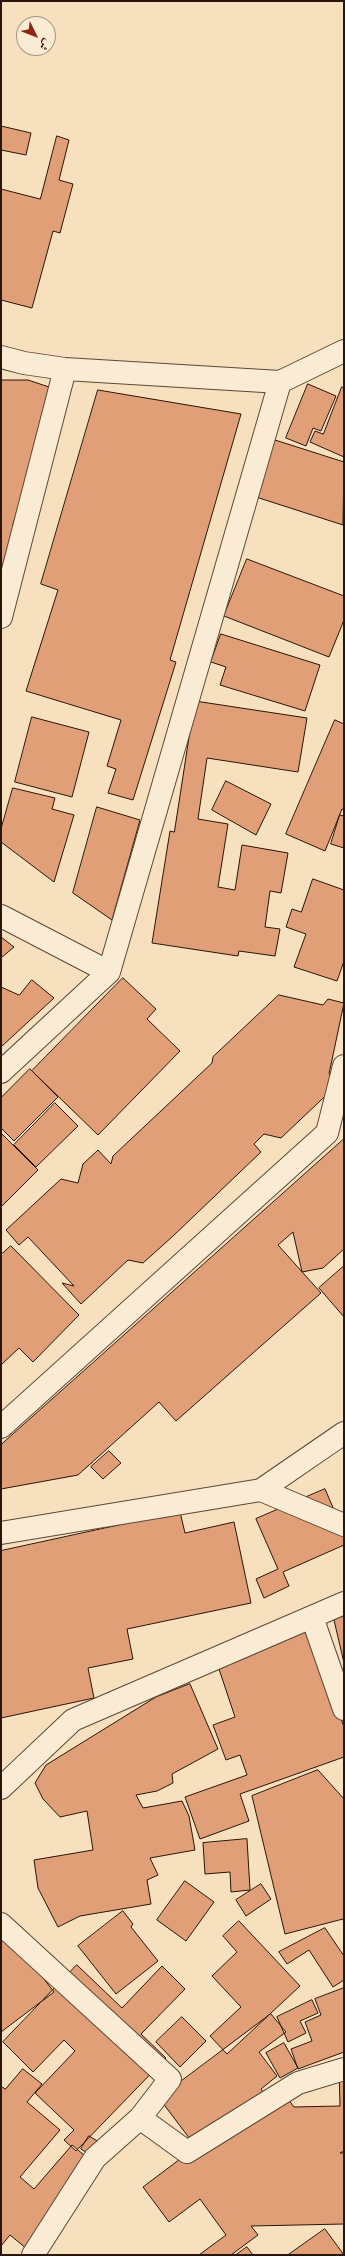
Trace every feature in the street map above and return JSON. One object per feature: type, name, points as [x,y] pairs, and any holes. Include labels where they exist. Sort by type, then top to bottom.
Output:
[{"type":"street","points":[[1,357],[24,363],[65,369],[280,382],[344,351]]},
{"type":"street","points":[[1,617],[65,369]]},
{"type":"street","points":[[1,1072],[109,972],[280,382]]},
{"type":"street","points":[[1,916],[109,972]]},
{"type":"street","points":[[1,1427],[327,1133],[344,1066]]},
{"type":"street","points":[[1,1533],[261,1490],[344,1433]]},
{"type":"street","points":[[261,1490],[344,1525]]},
{"type":"street","points":[[1,1788],[74,1720],[344,1603]]},
{"type":"street","points":[[312,1616],[344,1709]]},
{"type":"street","points":[[1,1924],[170,2079],[140,2118],[95,2158],[33,2255]]},
{"type":"street","points":[[140,2118],[187,2152],[298,2083],[344,2069]]},
{"type":"building","points":[[1,126],[31,133],[26,155],[1,150]]},
{"type":"building","points":[[57,136],[69,140],[59,180],[73,184],[60,233],[53,231],[32,308],[1,300],[1,189],[40,199]]},
{"type":"building","points":[[1,380],[28,380],[49,387],[49,414],[13,524],[13,541],[1,597]]},
{"type":"building","points":[[308,384],[336,396],[321,431],[313,428],[306,446],[286,438]]},
{"type":"building","points":[[342,387],[344,388],[344,457],[310,442],[315,431],[323,434]]},
{"type":"building","points":[[98,390],[241,414],[170,660],[176,662],[133,800],[108,793],[116,769],[107,766],[121,720],[26,691],[58,590],[41,584]]},
{"type":"building","points":[[275,440],[344,462],[343,525],[256,497]]},
{"type":"building","points":[[247,559],[344,596],[344,620],[329,657],[224,616]]},
{"type":"building","points":[[221,634],[320,665],[305,711],[220,685],[226,667],[211,662]]},
{"type":"building","points":[[195,701],[307,718],[298,772],[207,758],[198,819],[228,824],[218,887],[235,890],[242,845],[288,853],[281,893],[270,891],[265,927],[280,929],[275,956],[239,951],[238,956],[152,943],[170,831],[174,832]]},
{"type":"building","points":[[32,717],[89,732],[72,797],[15,782]]},
{"type":"building","points":[[335,720],[344,724],[344,810],[342,809],[325,851],[286,834]]},
{"type":"building","points":[[226,781],[271,804],[256,835],[212,810]]},
{"type":"building","points":[[13,788],[55,798],[52,809],[74,815],[54,882],[1,842],[1,829]]},
{"type":"building","points":[[97,807],[140,820],[112,920],[73,893]]},
{"type":"building","points":[[340,815],[344,816],[344,848],[331,844]]},
{"type":"building","points":[[313,879],[344,890],[344,961],[337,981],[294,967],[306,934],[286,927],[292,909],[301,912]]},
{"type":"building","points":[[1,937],[14,947],[1,958]]},
{"type":"building","points":[[123,978],[156,1009],[147,1019],[180,1051],[98,1135],[32,1071]]},
{"type":"building","points":[[32,980],[54,998],[1,1047],[1,987],[19,995]]},
{"type":"building","points":[[279,995],[323,1005],[328,999],[344,1003],[329,1074],[338,1084],[281,1138],[264,1134],[254,1144],[261,1152],[172,1237],[143,1263],[128,1260],[81,1304],[62,1283],[74,1286],[28,1237],[19,1245],[6,1230],[61,1179],[78,1183],[83,1164],[98,1150],[111,1164],[113,1156],[212,1063],[213,1057]]},
{"type":"building","points":[[30,1069],[58,1097],[14,1141],[1,1128],[1,1098]]},
{"type":"building","points":[[55,1103],[78,1126],[36,1167],[14,1145]]},
{"type":"building","points":[[1,1133],[38,1170],[1,1207]]},
{"type":"building","points":[[344,1139],[344,1249],[323,1268],[302,1272],[321,1293],[176,1421],[159,1402],[78,1475],[1,1489],[1,1445]],"holes":[[[293,1232],[302,1272],[278,1245]]]},
{"type":"building","points":[[11,1246],[79,1315],[33,1362],[19,1348],[1,1365],[1,1255]]},
{"type":"building","points":[[344,1266],[344,1317],[319,1288]]},
{"type":"building","points":[[109,1451],[121,1463],[103,1479],[91,1467]]},
{"type":"building","points":[[325,1489],[344,1533],[344,1545],[283,1572],[289,1586],[264,1598],[256,1579],[278,1569],[256,1519]]},
{"type":"building","points":[[180,1512],[185,1533],[234,1522],[251,1603],[127,1629],[133,1659],[88,1668],[94,1698],[1,1718],[1,1551]]},
{"type":"building","points":[[344,1616],[344,1663],[334,1620]]},
{"type":"building","points":[[309,1630],[344,1727],[344,1757],[240,1794],[249,1821],[200,1839],[185,1797],[247,1775],[240,1755],[226,1760],[213,1725],[235,1717],[218,1666]]},
{"type":"building","points":[[190,1684],[218,1749],[172,1774],[173,1783],[157,1791],[136,1795],[143,1808],[182,1801],[189,1816],[195,1850],[150,1858],[158,1875],[147,1880],[151,1904],[80,1916],[58,1927],[38,1888],[34,1860],[93,1850],[87,1811],[60,1817],[43,1799],[35,1783],[46,1765],[156,1697]]},
{"type":"building","points":[[318,1770],[344,1799],[344,1924],[343,1919],[285,1934],[252,1796]]},
{"type":"building","points":[[247,1839],[250,1890],[231,1892],[230,1872],[205,1874],[203,1843]]},
{"type":"building","points":[[185,1881],[214,1902],[186,1941],[157,1920]]},
{"type":"building","points":[[261,1884],[271,1899],[246,1916],[236,1900]]},
{"type":"building","points":[[123,1911],[133,1924],[131,1927],[158,1961],[116,1994],[78,1946]]},
{"type":"building","points":[[239,1921],[300,1986],[227,2054],[210,2036],[241,2007],[212,1976],[237,1952],[223,1936]]},
{"type":"building","points":[[3,1926],[54,1992],[1,2032],[1,1928]]},
{"type":"building","points":[[325,1928],[344,1956],[344,1980],[333,1987],[309,1950],[287,1964],[279,1952]]},
{"type":"building","points":[[77,1965],[122,2008],[162,1966],[185,1989],[141,2034],[166,2058],[76,2151],[64,2140],[74,2130],[35,2093],[75,2051],[64,2040],[33,2072],[3,2042]]},
{"type":"building","points":[[344,1988],[344,2052],[298,2069],[291,2049],[312,2041],[305,2022],[321,2015],[315,1999]]},
{"type":"building","points":[[312,2000],[318,2013],[300,2021],[306,2033],[288,2042],[277,2017]]},
{"type":"building","points":[[271,2014],[286,2032],[259,2052],[277,2076],[261,2089],[273,2105],[285,2095],[294,2107],[340,2106],[339,2069],[344,2069],[344,2151],[340,2153],[344,2153],[344,2224],[251,2226],[258,2235],[231,2255],[199,2255],[226,2235],[200,2199],[169,2222],[143,2187],[196,2147],[159,2098]]},
{"type":"building","points":[[182,2017],[206,2041],[180,2067],[156,2042]]},
{"type":"building","points":[[284,2043],[298,2068],[280,2078],[266,2053]]},
{"type":"building","points":[[23,2069],[42,2084],[27,2102],[60,2130],[20,2177],[34,2189],[72,2145],[97,2166],[27,2249],[10,2235],[1,2246],[1,2086],[5,2089]]},
{"type":"building","points":[[89,2136],[104,2145],[95,2158],[81,2149]]},
{"type":"building","points":[[325,2229],[344,2255],[288,2255]]},
{"type":"building","points":[[247,2247],[253,2255],[236,2255]]}]
